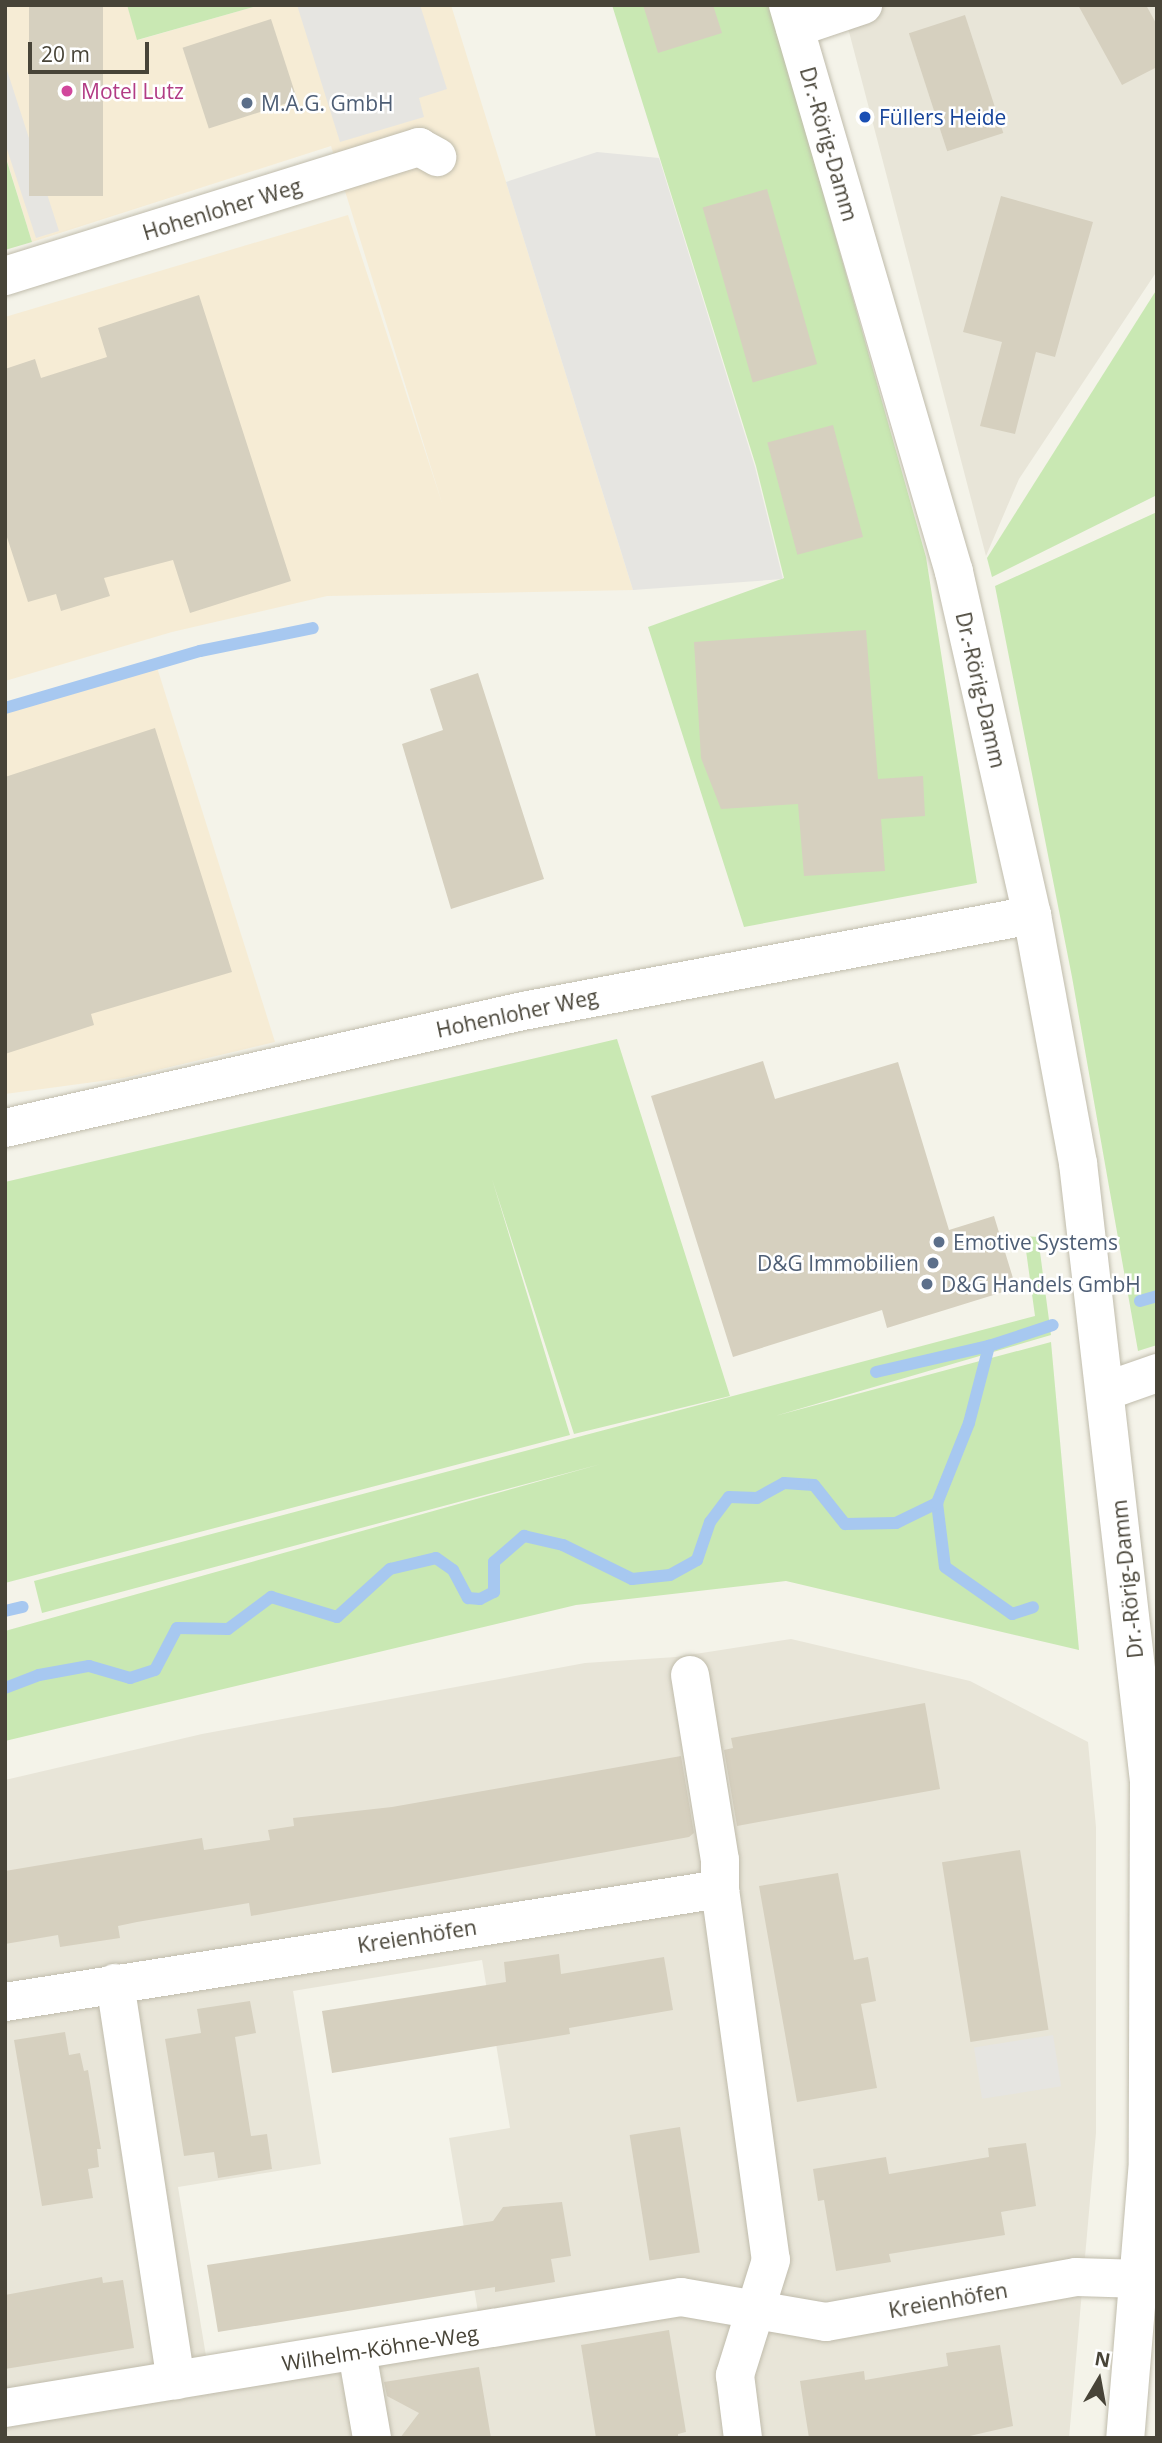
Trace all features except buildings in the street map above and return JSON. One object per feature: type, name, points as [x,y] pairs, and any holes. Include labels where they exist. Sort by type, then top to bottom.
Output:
[{"type":"street","points":[[791,17],[863,5]]},
{"type":"street","name":"Dr.-Rörig-Damm","points":[[791,17],[954,572],[1031,915],[1078,1163],[1149,1781],[1148,2161],[1142,2279],[1125,2438]]},
{"type":"street","name":"Hohenloher Weg","points":[[5,276],[419,147],[437,157]]},
{"type":"street","name":"Hohenloher Weg","points":[[5,1128],[523,1011],[1031,915]]},
{"type":"street","points":[[1106,1391],[1157,1373]]},
{"type":"street","points":[[690,1675],[720,1860],[720,1889],[771,2260],[735,2375],[743,2438]]},
{"type":"street","name":"Kreienhöfen","points":[[5,2001],[720,1889]]},
{"type":"street","points":[[115,1983],[176,2380]]},
{"type":"street","name":"Kreienhöfen","points":[[755,2312],[826,2322],[1076,2277],[1142,2279]]},
{"type":"street","name":"Wilhelm-Köhne-Weg","points":[[8,2418],[176,2380],[681,2297],[755,2312]]},
{"type":"street","points":[[357,2352],[372,2438]]},
{"type":"shaded area","points":[[5,5],[127,5],[138,40],[260,5],[451,5],[633,590],[327,596],[172,632],[5,681],[5,317],[348,215],[443,506],[331,146],[32,242],[5,154]]},
{"type":"shaded area","points":[[297,5],[420,5],[447,89],[419,98],[424,117],[340,142]]},
{"type":"shaded area","points":[[842,5],[1157,5],[1157,271],[1019,479],[986,556]]},
{"type":"shaded area","points":[[5,64],[59,231],[36,238],[5,143]]},
{"type":"shaded area","points":[[597,152],[659,158],[755,467],[783,579],[633,590],[506,182]]},
{"type":"shaded area","points":[[155,661],[275,1042],[124,1078],[5,1094],[5,714]]},
{"type":"shaded area","points":[[791,1639],[970,1681],[1088,1742],[1096,1827],[1096,2133],[1069,2438],[5,2438],[5,1780],[202,1734],[585,1663],[676,1657]],"holes":[[[482,1960],[510,2128],[449,2138],[478,2312],[206,2356],[178,2187],[321,2164],[293,1991]]]},
{"type":"shaded area","points":[[1053,2035],[1061,2086],[982,2099],[974,2048]]},
{"type":"green space","points":[[127,5],[260,5],[137,40]]},
{"type":"green space","points":[[612,5],[770,5],[926,557],[977,883],[744,927],[648,627],[784,578],[756,466]]},
{"type":"green space","points":[[5,155],[32,242],[5,250]]},
{"type":"green space","points":[[1157,289],[1157,495],[992,577],[987,558]]},
{"type":"green space","points":[[1157,512],[1157,1345],[1138,1351],[1072,977],[995,586]]},
{"type":"green space","points":[[617,1039],[730,1396],[574,1434],[492,1179],[570,1435],[5,1583],[5,1182]]},
{"type":"green space","points":[[1024,1236],[1038,1237],[1051,1335],[775,1416],[1051,1342],[1079,1650],[786,1581],[576,1605],[5,1741],[5,1631],[601,1464],[42,1613],[34,1581],[1035,1316]]},
{"type":"waterway","points":[[5,708],[200,651],[313,628]]},
{"type":"waterway","points":[[1140,1301],[1157,1296]]},
{"type":"waterway","points":[[876,1372],[989,1346],[1053,1325]]},
{"type":"waterway","points":[[5,1688],[39,1675],[89,1666],[130,1678],[155,1670],[177,1628],[228,1629],[271,1597],[337,1617],[390,1569],[436,1558],[453,1570],[468,1598],[480,1599],[494,1592],[494,1562],[524,1536],[563,1545],[632,1579],[670,1575],[697,1560],[710,1522],[729,1497],[757,1498],[784,1483],[814,1485],[845,1524],[896,1523],[937,1503],[969,1423],[989,1346]]},
{"type":"waterway","points":[[937,1503],[945,1567],[1012,1614],[1033,1607]]},
{"type":"waterway","points":[[5,1611],[23,1607]]},
{"type":"place","name":"Motel Lutz","points":[[67,91]]},
{"type":"place","name":"M.A.G. GmbH","points":[[247,103]]},
{"type":"place","name":"Füllers Heide","points":[[865,117]]},
{"type":"place","name":"Emotive Systems","points":[[939,1242]]},
{"type":"place","name":"D&G Immobilien","points":[[933,1263]]},
{"type":"place","name":"D&G Handels GmbH","points":[[927,1284]]}]
